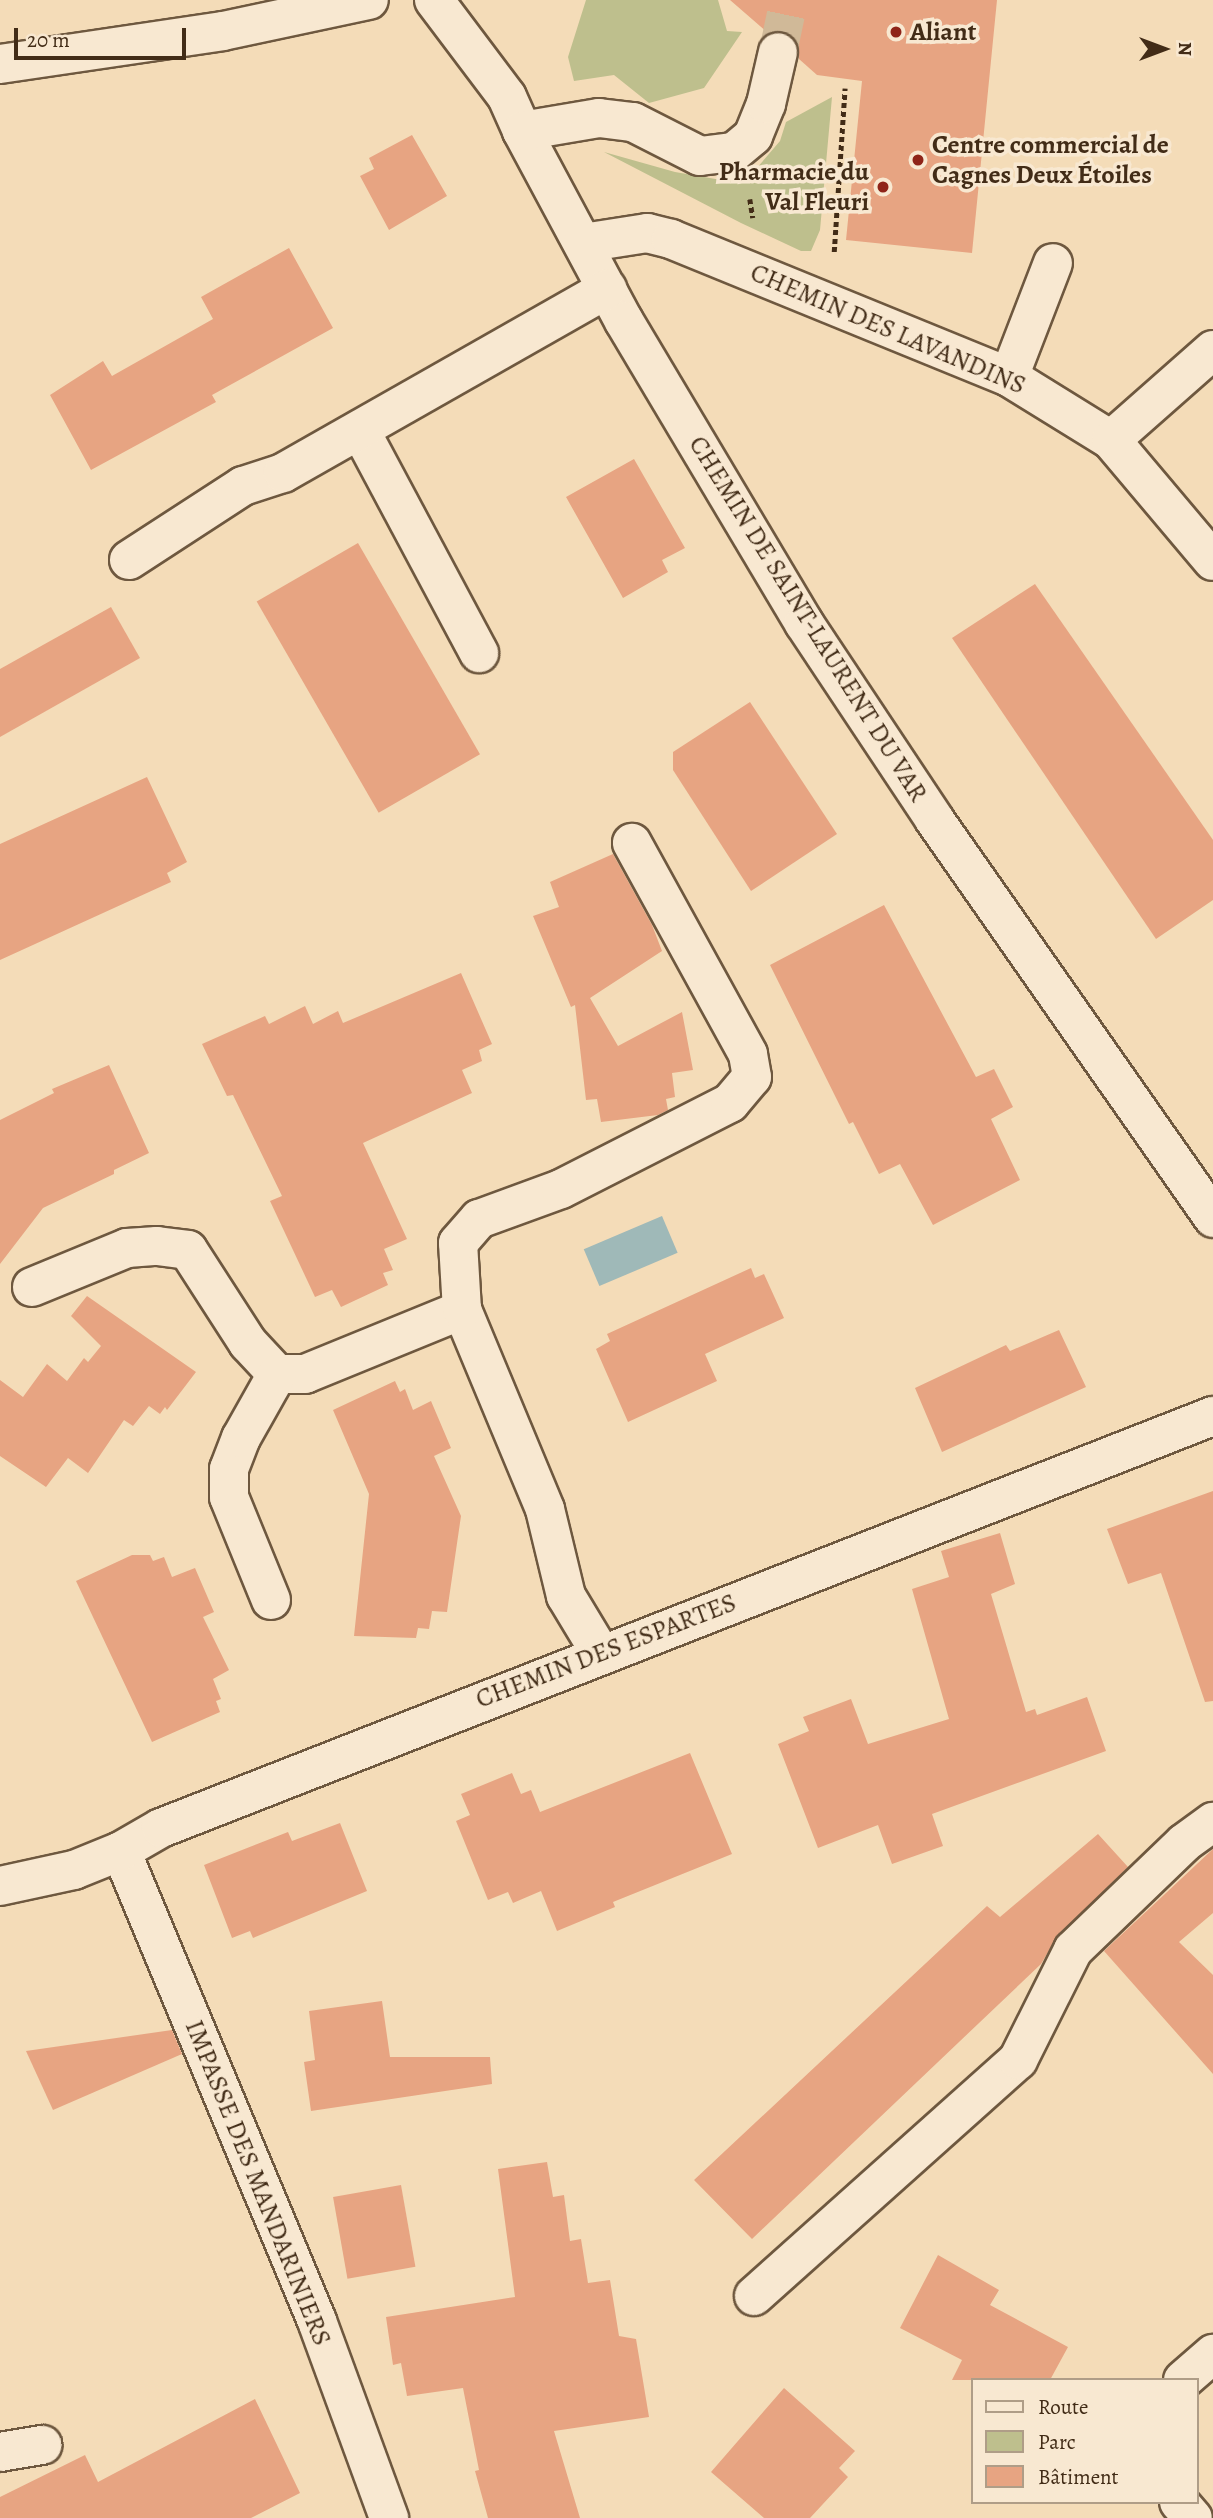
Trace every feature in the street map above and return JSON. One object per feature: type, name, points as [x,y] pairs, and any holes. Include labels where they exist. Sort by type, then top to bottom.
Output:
[{"type":"street","points":[[0,64],[223,31],[369,0]]},
{"type":"street","name":"CHEMIN DE SAINT-LAURENT DU VAR","points":[[434,0],[507,97],[522,131],[607,289],[804,623],[934,819],[1213,1218]]},
{"type":"street","points":[[522,131],[599,118],[633,122],[700,156],[734,152],[754,135],[766,104],[778,52]]},
{"type":"street","name":"CHEMIN DES LAVANDINS","points":[[583,243],[647,233],[671,239],[1009,377],[1111,440],[1213,561]]},
{"type":"street","points":[[1009,377],[1053,263]]},
{"type":"street","points":[[129,560],[243,486],[283,473],[607,289]]},
{"type":"street","points":[[1111,440],[1213,350]]},
{"type":"street","points":[[360,430],[479,653]]},
{"type":"street","points":[[601,1654],[566,1596],[545,1509],[462,1310],[458,1243],[479,1219],[561,1189],[730,1104],[752,1077],[748,1054],[632,843]]},
{"type":"street","points":[[32,1287],[127,1248],[157,1246],[188,1250],[248,1343],[277,1374],[305,1374],[462,1310]]},
{"type":"street","points":[[271,1600],[229,1497],[229,1469],[241,1438],[277,1374]]},
{"type":"street","name":"CHEMIN DES ESPARTES","points":[[0,1886],[74,1870],[121,1851],[161,1828],[1213,1416]]},
{"type":"street","points":[[754,2296],[1018,2060],[1073,1950],[1184,1843],[1213,1822]]},
{"type":"street","name":"IMPASSE DES MANDARINIERS","points":[[121,1851],[317,2321],[389,2518]]},
{"type":"street","points":[[1185,2378],[1213,2354]]},
{"type":"street","points":[[0,2452],[42,2445]]},
{"type":"street","points":[[1181,2504],[1193,2518]]},
{"type":"path","points":[[827,302],[835,248],[845,88]]},
{"type":"path","points":[[734,152],[750,197],[755,230],[752,271]]},
{"type":"green space","points":[[586,0],[718,0],[727,31],[742,32],[704,88],[649,103],[614,75],[574,81],[568,57]]},
{"type":"green space","points":[[832,97],[820,230],[811,251],[801,251],[741,223],[604,152],[675,172],[727,181],[750,176],[780,141],[786,122]]},
{"type":"water","points":[[662,1216],[678,1253],[599,1286],[584,1249]]},
{"type":"building","name":"Centre commercial de Cagnes Deux Étoiles","points":[[730,0],[997,0],[972,253],[846,240],[862,81],[817,75],[799,59],[799,46],[792,36],[782,31],[768,33]]},
{"type":"building","points":[[412,135],[447,196],[389,230],[360,176],[374,169],[369,158]]},
{"type":"building","points":[[289,248],[333,328],[212,395],[216,402],[91,470],[50,395],[103,361],[112,376],[213,319],[201,297]]},
{"type":"building","points":[[634,459],[685,548],[662,560],[668,572],[623,598],[566,497]]},
{"type":"building","points":[[358,543],[480,754],[379,813],[257,602]]},
{"type":"building","points":[[1035,584],[1213,840],[1213,900],[1156,939],[952,638]]},
{"type":"building","points":[[111,607],[140,658],[0,737],[0,669]]},
{"type":"building","points":[[750,702],[837,834],[751,891],[673,770],[673,752]]},
{"type":"building","points":[[147,777],[187,862],[167,873],[171,882],[0,960],[0,844]]},
{"type":"building","points":[[613,854],[652,925],[662,951],[590,998],[618,1046],[682,1012],[693,1070],[672,1073],[675,1097],[666,1099],[668,1110],[658,1115],[601,1122],[597,1099],[586,1100],[575,1005],[571,1007],[533,916],[559,907],[550,882]]},
{"type":"building","points":[[884,905],[976,1077],[994,1069],[1013,1107],[991,1119],[1020,1180],[933,1225],[900,1164],[879,1174],[853,1122],[849,1124],[770,965]]},
{"type":"building","points":[[461,973],[492,1044],[479,1050],[482,1061],[462,1070],[472,1093],[363,1143],[407,1239],[384,1249],[393,1270],[383,1273],[388,1285],[341,1307],[332,1290],[315,1297],[270,1201],[282,1196],[233,1095],[227,1096],[202,1044],[265,1016],[269,1024],[305,1006],[313,1024],[338,1011],[343,1023]]},
{"type":"building","points":[[109,1065],[149,1153],[114,1170],[114,1174],[43,1208],[0,1264],[0,1120],[54,1093],[52,1089]]},
{"type":"building","points":[[751,1268],[755,1278],[764,1274],[784,1318],[705,1354],[717,1381],[628,1422],[596,1349],[610,1341],[607,1334]]},
{"type":"building","points":[[87,1296],[196,1372],[167,1410],[165,1407],[160,1414],[149,1406],[133,1426],[124,1420],[88,1473],[68,1458],[46,1487],[0,1456],[0,1380],[23,1397],[47,1364],[67,1381],[84,1358],[88,1362],[101,1346],[71,1316]]},
{"type":"building","points":[[1059,1330],[1086,1387],[942,1452],[915,1388],[1006,1345],[1010,1351]]},
{"type":"building","points":[[395,1381],[400,1392],[405,1389],[413,1410],[431,1401],[451,1448],[434,1456],[461,1516],[447,1612],[432,1611],[429,1629],[418,1628],[416,1638],[354,1636],[369,1494],[333,1410]]},
{"type":"building","points":[[1213,1491],[1213,1701],[1205,1702],[1161,1573],[1128,1584],[1107,1529]]},
{"type":"building","points":[[1000,1533],[1015,1584],[991,1594],[1026,1712],[1035,1709],[1037,1715],[1087,1697],[1106,1751],[932,1814],[943,1846],[892,1864],[878,1825],[818,1848],[778,1744],[809,1731],[803,1717],[851,1699],[868,1744],[949,1719],[912,1589],[949,1577],[941,1551]]},
{"type":"building","points":[[132,1555],[150,1555],[153,1561],[164,1557],[172,1577],[195,1568],[214,1612],[203,1617],[229,1670],[213,1679],[221,1699],[216,1701],[220,1712],[152,1742],[76,1581]]},
{"type":"building","points":[[690,1753],[732,1854],[613,1902],[615,1907],[557,1931],[541,1891],[513,1903],[508,1892],[488,1900],[456,1821],[470,1815],[461,1794],[512,1773],[521,1794],[531,1790],[540,1812]]},
{"type":"building","points":[[340,1823],[367,1891],[253,1938],[250,1931],[232,1938],[204,1865],[288,1832],[292,1841]]},
{"type":"building","points":[[1098,1834],[1128,1867],[1058,1935],[1041,1964],[752,2239],[694,2180],[987,1906],[1000,1917]]},
{"type":"building","points":[[1213,1849],[1213,1913],[1179,1942],[1213,1975],[1213,2074],[1104,1951]]},
{"type":"building","points":[[382,2001],[390,2057],[490,2057],[492,2084],[311,2111],[304,2062],[315,2060],[309,2011]]},
{"type":"building","points":[[172,2030],[182,2054],[53,2110],[26,2051]]},
{"type":"building","points":[[547,2162],[553,2197],[564,2195],[570,2241],[581,2239],[588,2283],[610,2280],[619,2336],[636,2339],[649,2417],[554,2431],[580,2518],[488,2518],[475,2471],[479,2470],[463,2388],[407,2396],[401,2363],[393,2365],[386,2317],[515,2297],[498,2169]]},
{"type":"building","points":[[401,2185],[415,2267],[347,2279],[333,2197]]},
{"type":"building","points":[[938,2255],[999,2290],[990,2305],[1068,2347],[1051,2378],[952,2380],[962,2360],[900,2328]]},
{"type":"building","points":[[784,2388],[855,2451],[839,2468],[848,2477],[810,2518],[764,2518],[711,2472]]},
{"type":"building","points":[[255,2399],[300,2493],[251,2518],[0,2518],[0,2497],[85,2455],[98,2482]]},
{"type":"tunnel","points":[[778,52],[789,0]]},
{"type":"place","name":"Aliant","points":[[896,32]]},
{"type":"place","name":"Centre commercial de Cagnes Deux Étoiles","points":[[918,160]]},
{"type":"place","name":"Pharmacie du Val Fleuri","points":[[883,187]]}]
